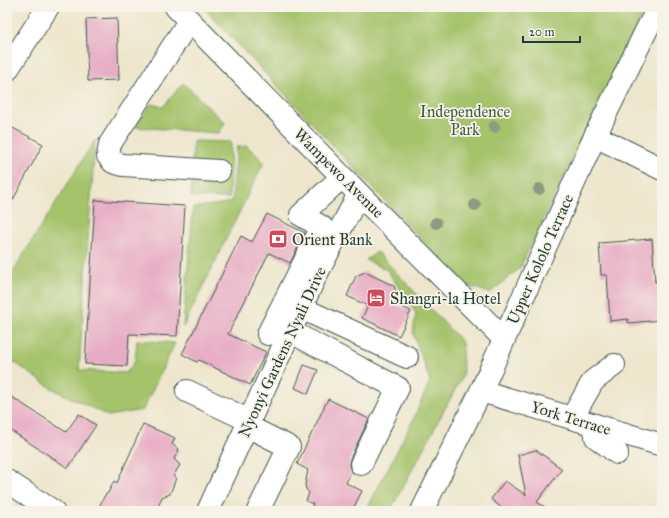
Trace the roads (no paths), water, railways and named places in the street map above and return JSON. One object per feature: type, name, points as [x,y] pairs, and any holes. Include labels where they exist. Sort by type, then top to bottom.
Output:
[{"type":"street","points":[[7,70],[48,7]]},
{"type":"street","name":"Upper Kololo Terrace","points":[[422,511],[481,391],[595,136],[659,7]]},
{"type":"street","points":[[182,14],[110,144],[108,156],[113,162],[123,165],[219,172]]},
{"type":"street","name":"Wampewo Avenue","points":[[182,14],[342,177],[504,338]]},
{"type":"street","points":[[595,136],[662,169]]},
{"type":"street","points":[[268,334],[309,272],[322,227],[301,215],[342,177]]},
{"type":"street","name":"Nyonyi Gardens Nyali Drive","points":[[208,511],[301,308],[309,272],[359,194]]},
{"type":"street","points":[[301,308],[407,357]]},
{"type":"street","points":[[290,332],[398,388],[361,464]]},
{"type":"street","points":[[572,418],[593,380],[614,365]]},
{"type":"street","points":[[187,391],[289,446],[258,511]]},
{"type":"street","name":"York Terrace","points":[[481,391],[662,445]]},
{"type":"street","points":[[595,425],[596,436],[617,453]]},
{"type":"street","points":[[7,481],[53,511]]},
{"type":"place","name":"Orient Bank","points":[[278,239]]},
{"type":"place","name":"Shangri-la Hotel","points":[[376,298]]},
{"type":"park label","name":"Independence Park","points":[[465,120]]}]
